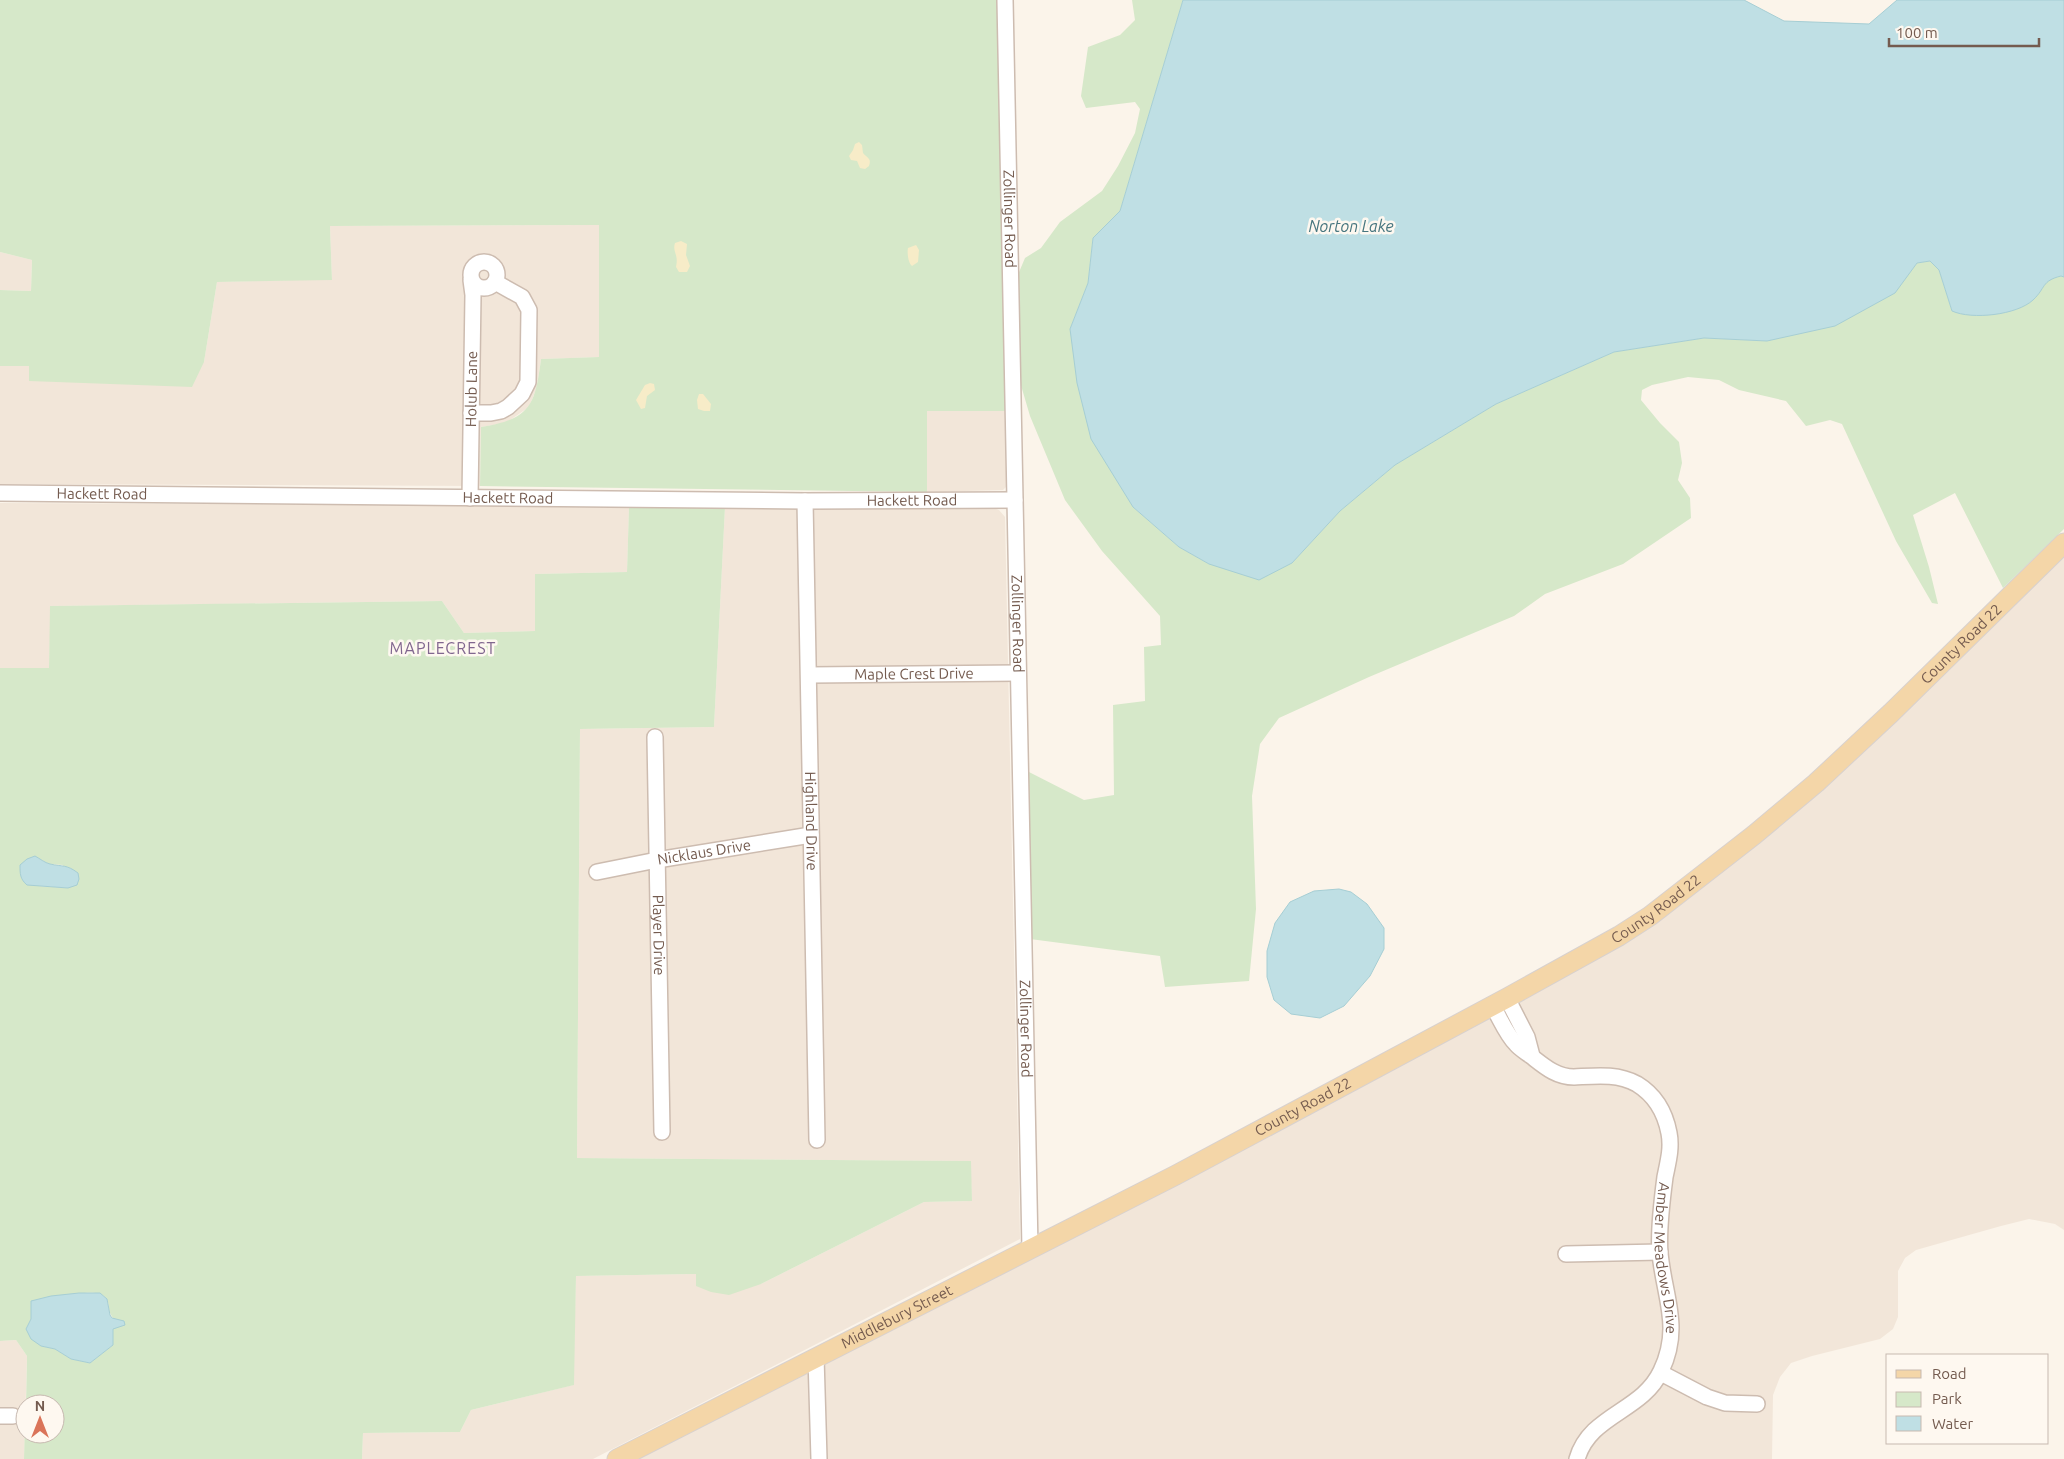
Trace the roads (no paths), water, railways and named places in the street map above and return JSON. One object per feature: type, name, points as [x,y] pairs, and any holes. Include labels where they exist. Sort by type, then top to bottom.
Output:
[{"type":"main road","name":"County Road 22","points":[[1176,1175],[1499,1002],[1618,936],[1650,916],[1754,835],[1816,783],[1891,713],[2064,543]]},
{"type":"main road","name":"Middlebury Street","points":[[618,1459],[1176,1175]]},
{"type":"street","name":"Zollinger Road","points":[[1005,0],[1014,368],[1018,673],[1030,1248]]},
{"type":"street","points":[[484,262],[495,267],[497,275],[491,287],[482,289],[471,280],[473,267],[484,262]]},
{"type":"street","name":"Holub Lane","points":[[470,498],[473,295],[471,280]]},
{"type":"street","points":[[471,413],[501,411],[522,394],[528,382],[529,310],[522,297],[495,282]]},
{"type":"street","name":"Hackett Road","points":[[0,493],[805,501],[1015,500]]},
{"type":"street","name":"Highland Drive","points":[[805,501],[810,675],[817,1140]]},
{"type":"street","name":"Maple Crest Drive","points":[[810,675],[1018,673]]},
{"type":"street","name":"Player Drive","points":[[655,737],[662,1132]]},
{"type":"street","name":"Nicklaus Drive","points":[[597,872],[657,860],[811,835]]},
{"type":"street","name":"Amber Meadows Drive","points":[[1499,1002],[1516,1044],[1546,1068],[1558,1074],[1571,1077],[1611,1076],[1624,1078],[1648,1092],[1662,1109],[1671,1145],[1665,1178],[1660,1252],[1670,1314],[1672,1335],[1670,1350],[1661,1373],[1646,1394],[1630,1406],[1609,1417],[1596,1429],[1576,1459]]},
{"type":"street","points":[[1566,1254],[1660,1252]]},
{"type":"street","points":[[816,1357],[819,1459]]},
{"type":"street","points":[[1661,1373],[1707,1397],[1725,1403],[1757,1404]]},
{"type":"water","name":"Norton Lake","points":[[1183,0],[1744,0],[1784,21],[1869,24],[1897,0],[2064,0],[2064,277],[2061,276],[2050,280],[2044,285],[2037,296],[2026,305],[2006,312],[1971,315],[1952,311],[1939,270],[1930,261],[1917,263],[1895,293],[1835,326],[1767,341],[1704,338],[1614,352],[1496,404],[1395,465],[1340,511],[1292,563],[1259,580],[1209,564],[1179,547],[1133,507],[1091,439],[1077,383],[1070,329],[1088,283],[1093,238],[1120,211]]},
{"type":"water","points":[[35,856],[48,863],[74,870],[78,873],[77,885],[68,888],[27,885],[21,876],[20,865],[27,859]]},
{"type":"water","points":[[1339,889],[1351,892],[1367,904],[1384,928],[1384,949],[1370,976],[1344,1006],[1320,1018],[1291,1014],[1274,1000],[1267,977],[1267,951],[1275,923],[1290,902],[1314,891]]},
{"type":"water","points":[[100,1293],[107,1299],[112,1318],[124,1321],[125,1325],[113,1329],[113,1345],[90,1363],[71,1359],[55,1349],[41,1346],[31,1339],[26,1329],[31,1319],[31,1301],[51,1296]]},
{"type":"district","name":"MAPLECREST","points":[[443,648]]}]
